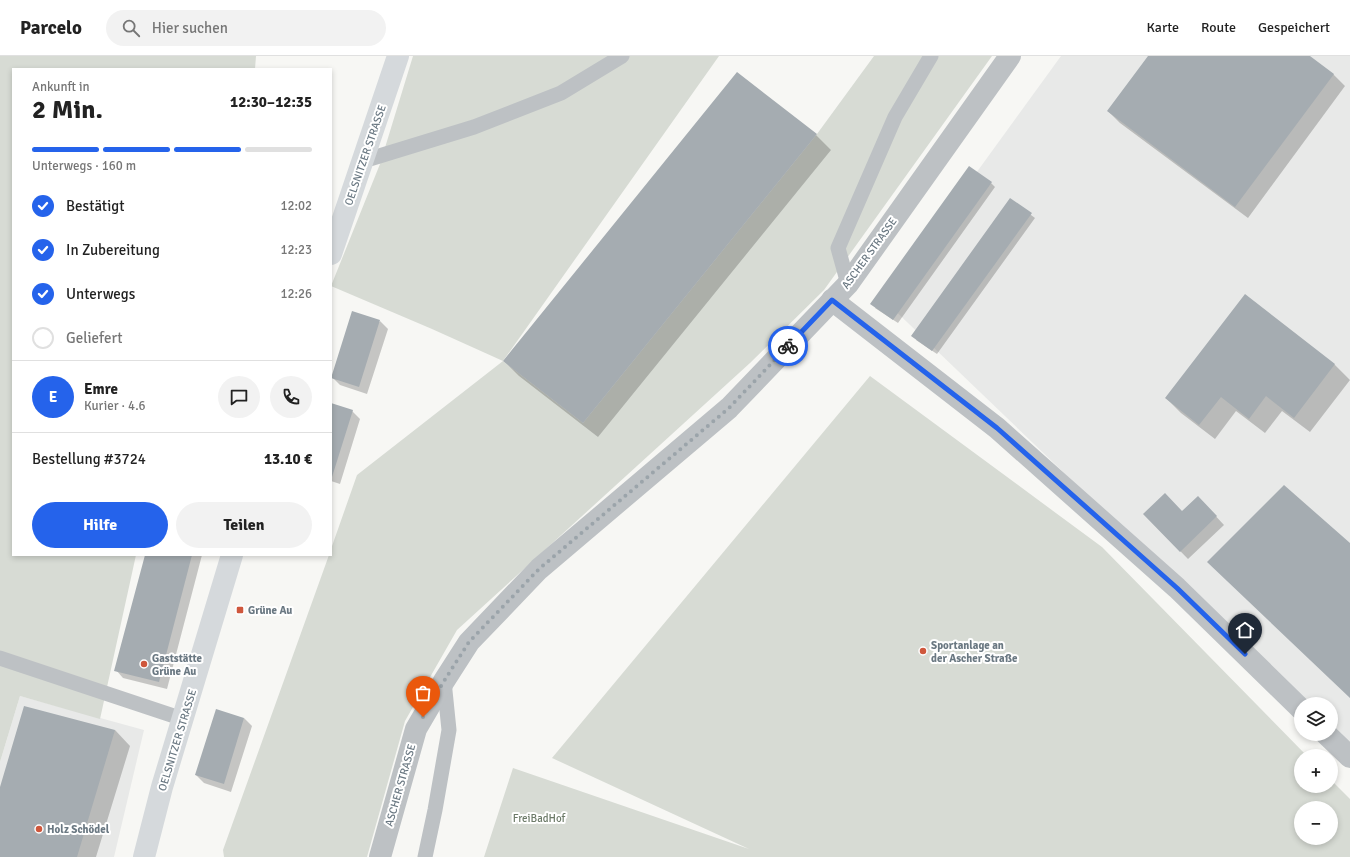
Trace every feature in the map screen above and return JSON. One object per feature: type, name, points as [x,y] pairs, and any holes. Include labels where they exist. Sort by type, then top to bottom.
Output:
[{"type":"main road","name":"OELSNITZER STRASSE","points":[[332,251],[398,56]]},
{"type":"main road","name":"OELSNITZER STRASSE","points":[[144,857],[162,787],[232,556]]},
{"type":"street","name":"ASCHER STRASSE","points":[[380,857],[416,729],[469,642],[539,569],[729,408],[848,284],[1010,56]]},
{"type":"street","points":[[832,300],[997,428],[1177,588],[1294,702]]},
{"type":"street","points":[[1333,741],[1350,757]]},
{"type":"lane","points":[[362,161],[474,127],[561,93],[622,56]]},
{"type":"lane","points":[[848,284],[838,248],[895,117],[931,56]]},
{"type":"lane","points":[[0,658],[183,719]]},
{"type":"lane","points":[[425,857],[449,730],[444,681]]},
{"type":"shaded area","points":[[1061,56],[1350,56],[1350,748],[1338,736],[1338,697],[1298,697],[884,300]]},
{"type":"shaded area","points":[[20,696],[144,730],[114,857],[0,857],[0,762]]},
{"type":"green space","points":[[0,56],[256,56],[255,68],[12,68],[12,556],[136,556],[100,719],[20,696],[0,762]]},
{"type":"green space","points":[[413,56],[719,56],[503,361],[332,286],[380,164]]},
{"type":"green space","points":[[874,56],[992,56],[824,290],[750,363],[457,630],[405,721],[367,857],[224,857],[223,850],[329,556],[332,556],[332,546],[357,475],[503,361],[583,423],[817,134]]},
{"type":"green space","name":"Sportanlage an der Ascher Straße","points":[[870,376],[1102,547],[1300,749],[1294,749],[1294,793],[1338,793],[1338,787],[1350,799],[1350,857],[484,857],[513,768],[749,849],[552,758]]},
{"type":"building","points":[[1148,56],[1310,56],[1334,74],[1235,207],[1107,111]]},
{"type":"building","points":[[737,72],[817,134],[583,423],[503,361]]},
{"type":"building","points":[[969,166],[992,182],[893,320],[870,304]]},
{"type":"building","points":[[1010,198],[1032,213],[932,351],[911,336]]},
{"type":"building","points":[[1245,294],[1335,364],[1294,418],[1266,396],[1249,419],[1221,397],[1199,425],[1165,398]]},
{"type":"building","points":[[352,311],[380,320],[359,387],[332,378]]},
{"type":"building","points":[[332,403],[353,410],[332,477]]},
{"type":"building","points":[[1284,485],[1350,543],[1350,698],[1207,562]]},
{"type":"building","points":[[1165,493],[1182,511],[1198,496],[1217,516],[1180,552],[1143,514]]},
{"type":"building","points":[[145,556],[192,556],[159,682],[114,671]]},
{"type":"building","points":[[24,706],[115,730],[77,857],[0,857],[0,787]]},
{"type":"building","points":[[216,709],[244,718],[224,784],[195,775]]},
{"type":"way so far","points":[[423,717],[469,642],[539,569],[729,408],[788,346]]},
{"type":"place","name":"Grüne Au","points":[[240,610]]},
{"type":"place","name":"Sportanlage an der Ascher Straße","points":[[923,651]]},
{"type":"place","name":"Gaststätte Grüne Au","points":[[144,664]]},
{"type":"place","name":"Holz Schödel","points":[[39,829]]},
{"type":"route","points":[[788,346],[832,300],[997,428],[1177,588],[1245,654]]},
{"type":"park label","name":"FreiBadHof","points":[[539,818]]}]
